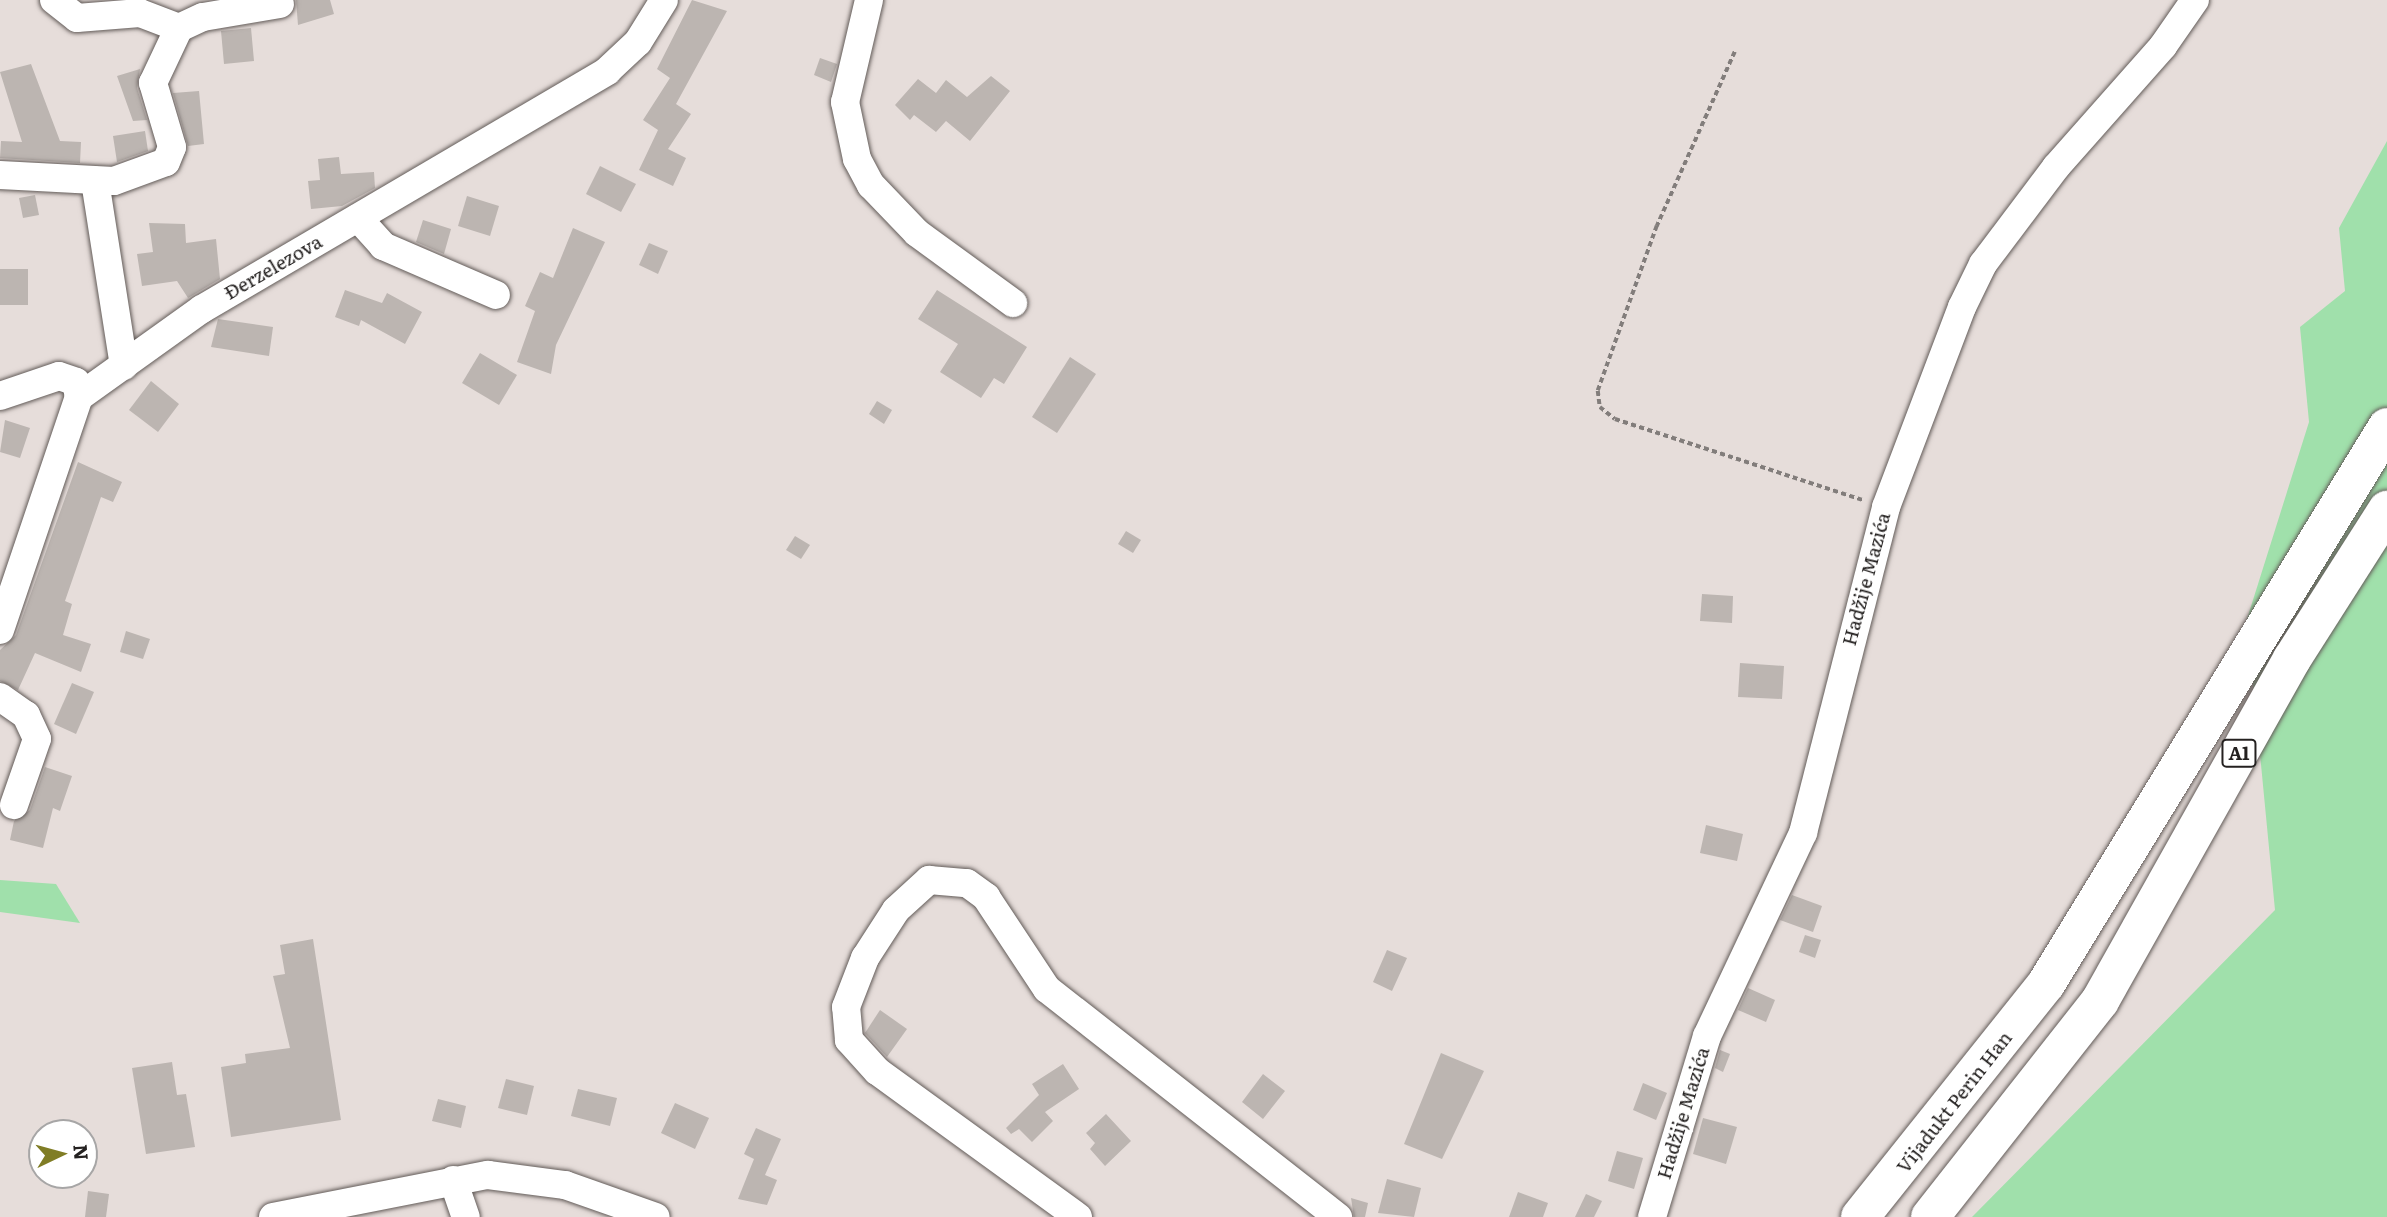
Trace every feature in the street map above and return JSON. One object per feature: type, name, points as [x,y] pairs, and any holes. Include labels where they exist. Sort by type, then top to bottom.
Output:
[{"type":"highway","name":"Vijadukt Perin Han","points":[[1860,1217],[2046,984],[2387,427]]},
{"type":"highway","name":"A1","points":[[1930,1217],[2100,1001],[2292,659],[2387,510]]},
{"type":"street","points":[[54,0],[77,18],[140,13],[179,28]]},
{"type":"street","name":"Đerzelezova","points":[[79,397],[202,309],[607,71],[638,43],[663,0]]},
{"type":"street","points":[[869,0],[845,102],[857,159],[871,185],[917,233],[1013,303]]},
{"type":"street","name":"Hadžije Mazića","points":[[1652,1217],[1707,1036],[1803,833],[1886,507],[1983,264],[2195,0]]},
{"type":"street","points":[[0,175],[95,181],[145,173],[166,162],[172,148],[153,83],[179,28],[203,17],[280,4]]},
{"type":"street","points":[[95,181],[124,366]]},
{"type":"street","points":[[358,218],[383,246],[496,295]]},
{"type":"street","points":[[0,396],[59,376],[76,382],[79,397],[0,631]]},
{"type":"street","points":[[0,697],[26,715],[37,739],[14,805]]},
{"type":"street","points":[[1078,1217],[877,1071],[849,1040],[846,1007],[865,958],[896,910],[929,880],[967,883],[986,897],[1047,989],[1338,1217]]},
{"type":"street","points":[[273,1217],[332,1210],[453,1180],[520,1177],[603,1207],[656,1217]]},
{"type":"street","points":[[453,1180],[466,1217]]},
{"type":"path","points":[[1735,52],[1657,226],[1598,391],[1600,407],[1615,419],[1886,507]]},
{"type":"green space","points":[[2387,141],[2387,1217],[1972,1217],[2275,910],[2247,619],[2309,422],[2300,327],[2345,291],[2339,228]]},
{"type":"green space","points":[[0,880],[56,884],[80,923],[0,912]]},
{"type":"building","points":[[296,0],[330,0],[334,14],[298,25]]},
{"type":"building","points":[[692,0],[727,11],[676,104],[691,114],[668,149],[686,158],[673,186],[639,170],[658,130],[643,120],[670,78],[657,69]]},
{"type":"building","points":[[251,28],[254,61],[224,64],[221,31]]},
{"type":"building","points":[[820,58],[837,64],[831,82],[814,75]]},
{"type":"building","points":[[31,64],[60,141],[81,142],[80,163],[0,158],[1,141],[22,142],[0,72]]},
{"type":"building","points":[[140,69],[137,88],[147,120],[133,121],[117,76]]},
{"type":"building","points":[[991,76],[1010,91],[970,141],[946,121],[936,132],[914,115],[910,120],[895,105],[918,79],[936,93],[946,80],[967,97]]},
{"type":"building","points":[[199,91],[204,144],[188,146],[173,93]]},
{"type":"building","points":[[145,131],[148,151],[117,162],[113,136]]},
{"type":"building","points":[[339,157],[341,174],[374,172],[375,188],[342,206],[311,209],[308,181],[320,180],[318,159]]},
{"type":"building","points":[[600,166],[636,184],[621,212],[586,194]]},
{"type":"building","points":[[35,195],[39,215],[23,218],[19,198]]},
{"type":"building","points":[[467,196],[499,206],[490,236],[458,226]]},
{"type":"building","points":[[423,220],[451,229],[444,254],[416,242]]},
{"type":"building","points":[[149,223],[185,224],[186,243],[216,239],[220,279],[188,298],[177,281],[142,286],[137,254],[153,252]]},
{"type":"building","points":[[573,228],[605,242],[556,345],[551,374],[517,362],[535,311],[525,306],[540,272],[553,278]]},
{"type":"building","points":[[649,243],[668,251],[658,274],[639,265]]},
{"type":"building","points":[[0,269],[28,269],[28,305],[0,305]]},
{"type":"building","points":[[345,290],[382,303],[387,293],[422,312],[405,344],[361,320],[359,326],[335,317]]},
{"type":"building","points":[[937,290],[1027,347],[1004,384],[994,378],[981,398],[940,372],[958,344],[918,319]]},
{"type":"building","points":[[218,319],[273,327],[269,356],[211,347]]},
{"type":"building","points":[[480,353],[517,375],[499,405],[462,383]]},
{"type":"building","points":[[1070,357],[1096,374],[1057,433],[1032,417]]},
{"type":"building","points":[[151,381],[179,404],[158,432],[129,410]]},
{"type":"building","points":[[877,401],[892,410],[884,424],[869,414]]},
{"type":"building","points":[[5,420],[30,428],[20,458],[0,452]]},
{"type":"building","points":[[78,462],[122,482],[113,502],[101,497],[65,601],[72,604],[63,635],[91,644],[81,672],[35,653],[18,690],[0,681],[0,650],[16,635]]},
{"type":"building","points":[[1126,531],[1141,540],[1133,553],[1118,544]]},
{"type":"building","points":[[795,536],[810,545],[801,559],[786,550]]},
{"type":"building","points":[[1702,594],[1733,596],[1732,623],[1700,621]]},
{"type":"building","points":[[126,631],[150,639],[143,659],[120,652]]},
{"type":"building","points":[[1740,663],[1784,666],[1782,699],[1738,697]]},
{"type":"building","points":[[72,683],[94,692],[76,734],[54,724]]},
{"type":"building","points":[[45,767],[72,776],[60,811],[53,808],[43,848],[10,840],[14,821],[30,810]]},
{"type":"building","points":[[1706,825],[1743,834],[1737,861],[1700,853]]},
{"type":"building","points":[[1792,895],[1822,906],[1813,932],[1780,920]]},
{"type":"building","points":[[1805,935],[1821,940],[1815,958],[1799,952]]},
{"type":"building","points":[[313,939],[341,1120],[231,1137],[221,1067],[246,1063],[245,1054],[290,1048],[273,976],[285,974],[280,945]]},
{"type":"building","points":[[1387,950],[1407,958],[1392,991],[1373,982]]},
{"type":"building","points":[[1748,988],[1775,1000],[1766,1022],[1738,1010]]},
{"type":"building","points":[[880,1010],[907,1029],[887,1057],[865,1033]]},
{"type":"building","points":[[1720,1050],[1730,1054],[1723,1072],[1715,1068]]},
{"type":"building","points":[[1441,1053],[1484,1071],[1442,1159],[1404,1144]]},
{"type":"building","points":[[172,1062],[177,1095],[186,1094],[195,1147],[146,1154],[132,1068]]},
{"type":"building","points":[[1063,1064],[1079,1089],[1045,1112],[1053,1121],[1032,1142],[1019,1129],[1011,1134],[1006,1128],[1039,1095],[1032,1084]]},
{"type":"building","points":[[1263,1074],[1285,1091],[1263,1119],[1242,1102]]},
{"type":"building","points":[[506,1079],[534,1086],[527,1115],[498,1108]]},
{"type":"building","points":[[1643,1083],[1667,1093],[1656,1120],[1633,1110]]},
{"type":"building","points":[[578,1089],[617,1098],[610,1126],[571,1116]]},
{"type":"building","points":[[438,1099],[466,1106],[461,1128],[432,1121]]},
{"type":"building","points":[[675,1103],[709,1118],[695,1149],[661,1133]]},
{"type":"building","points":[[1106,1114],[1131,1141],[1105,1166],[1090,1149],[1095,1143],[1086,1133]]},
{"type":"building","points":[[1703,1118],[1737,1127],[1726,1164],[1693,1154]]},
{"type":"building","points":[[756,1128],[781,1139],[765,1175],[777,1180],[767,1205],[738,1199],[754,1159],[744,1154]]},
{"type":"building","points":[[1617,1151],[1643,1158],[1634,1189],[1608,1181]]},
{"type":"building","points":[[1387,1179],[1421,1188],[1414,1217],[1378,1213]]},
{"type":"building","points":[[88,1191],[109,1194],[106,1217],[85,1217]]},
{"type":"building","points":[[1518,1192],[1548,1203],[1543,1217],[1509,1217]]},
{"type":"building","points":[[1586,1194],[1602,1201],[1594,1217],[1575,1217]]},
{"type":"building","points":[[1351,1198],[1368,1203],[1365,1217],[1354,1217]]}]
